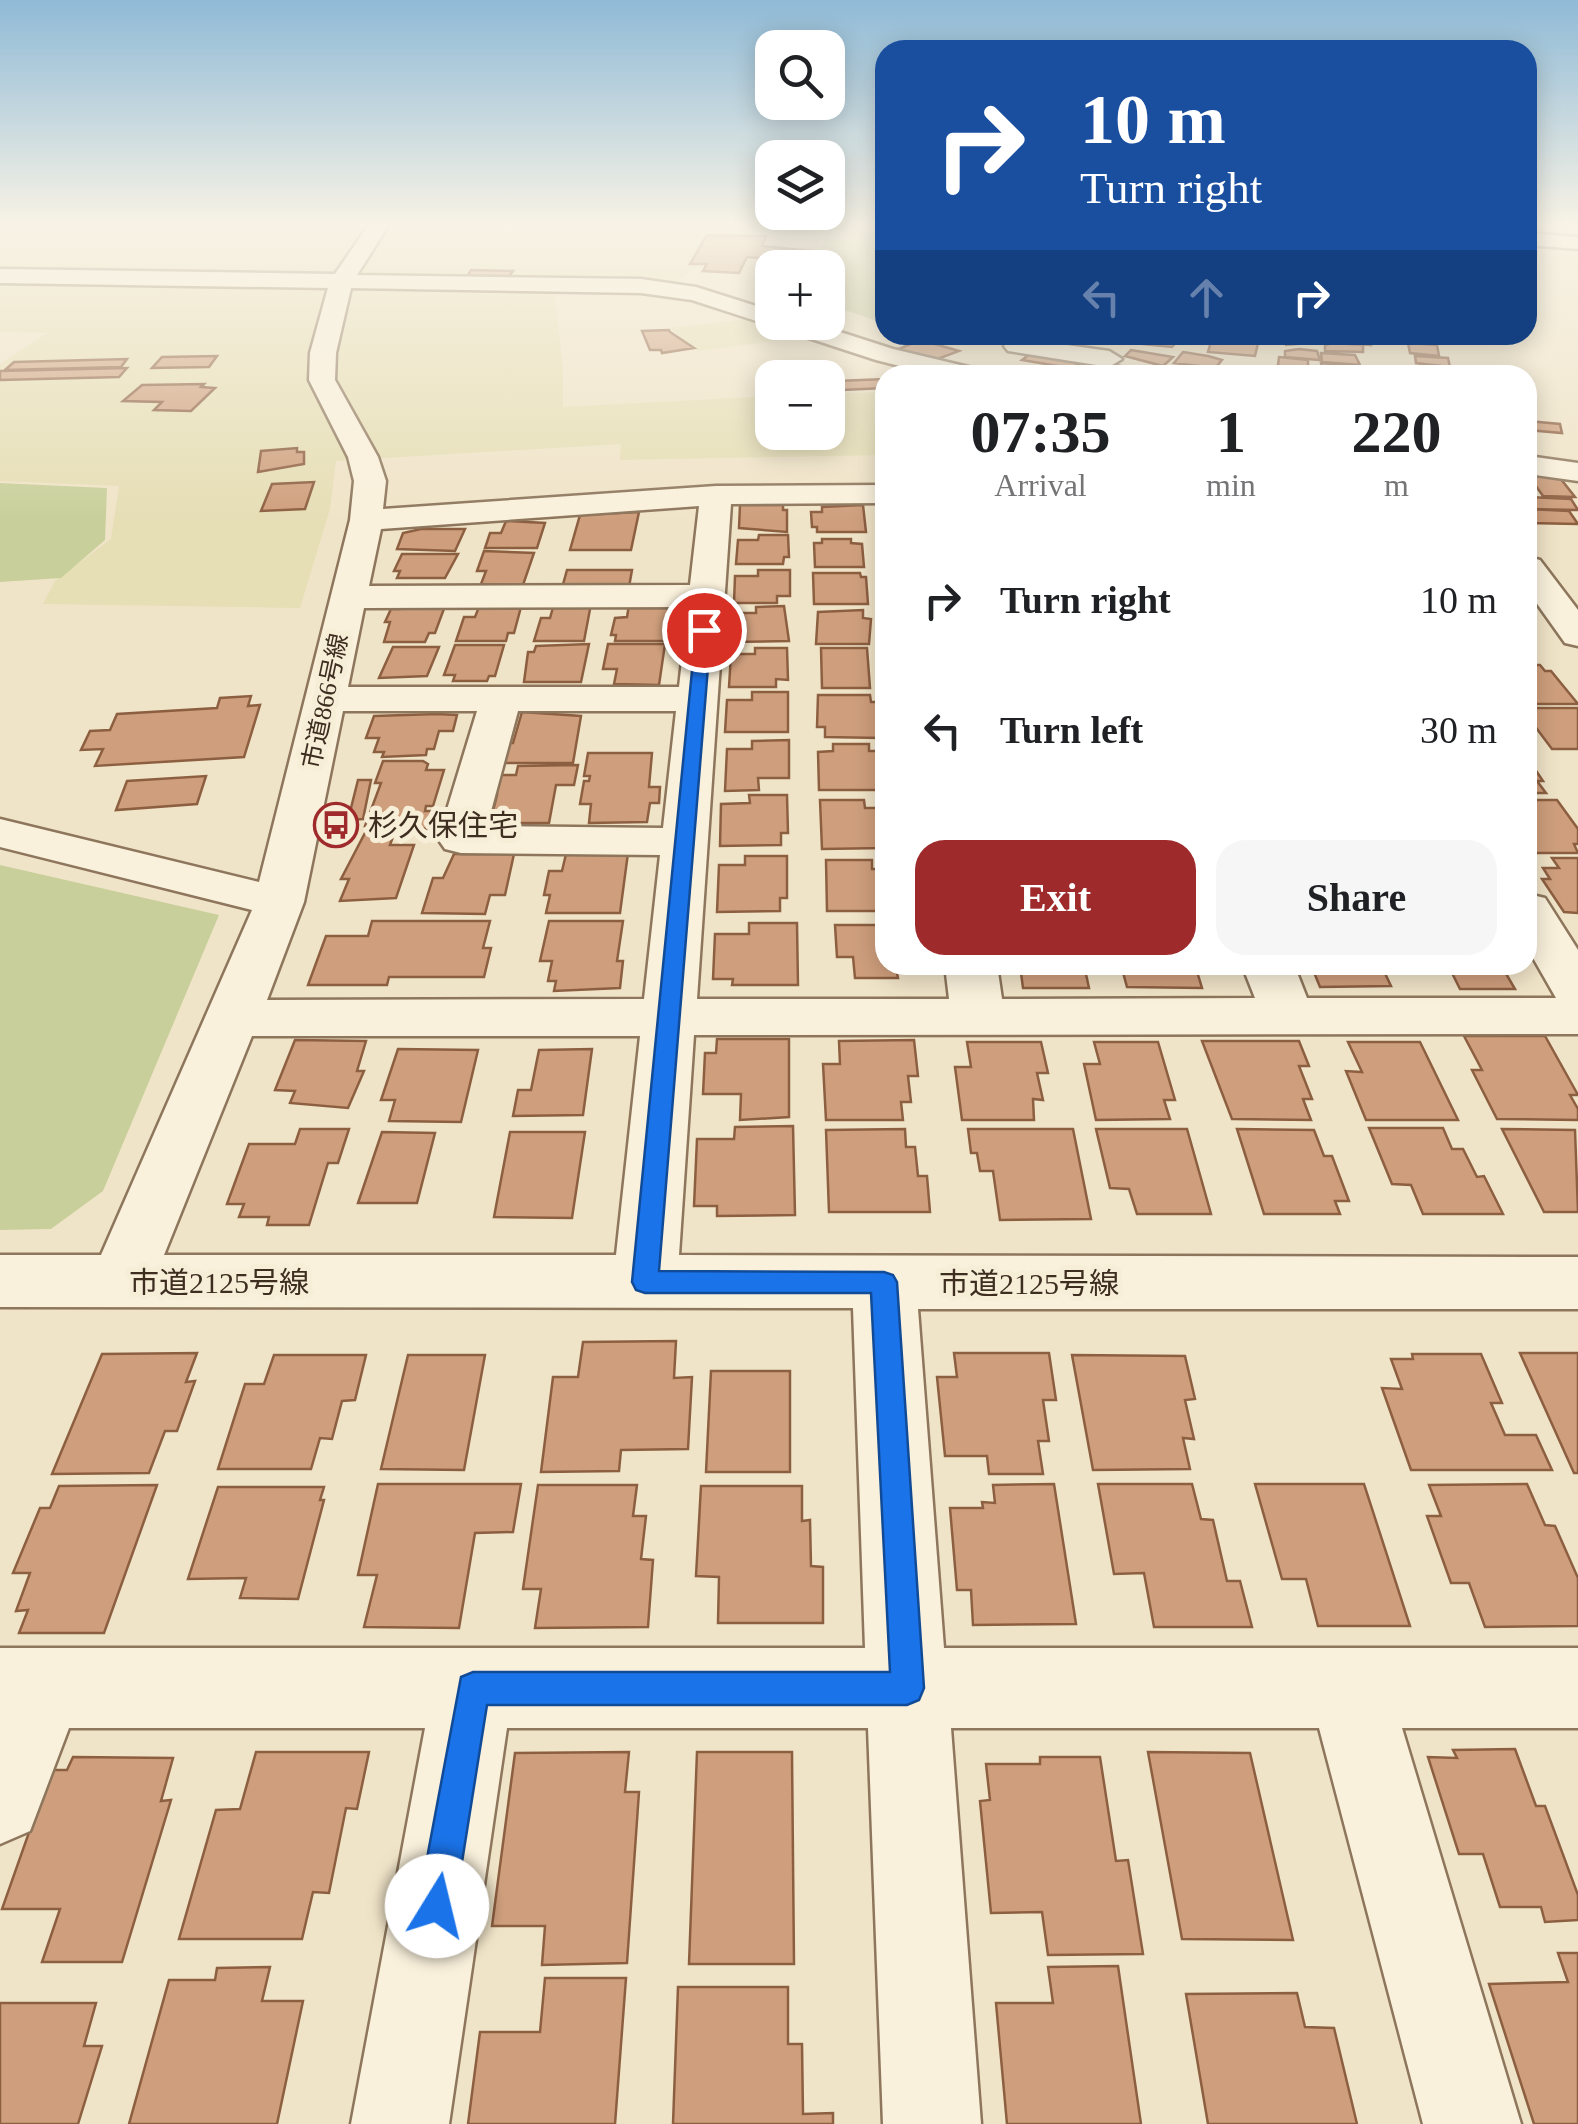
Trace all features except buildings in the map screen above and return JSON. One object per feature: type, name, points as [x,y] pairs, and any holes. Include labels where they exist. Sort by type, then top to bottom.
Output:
[{"type":"street","name":"市道866号線","points":[[121,1282],[280,902],[366,520],[370,481],[363,457],[322,380],[330,322]]},
{"type":"street","points":[[838,340],[924,365]]},
{"type":"street","points":[[978,365],[1019,345]]},
{"type":"street","points":[[1044,345],[1109,360]]},
{"type":"street","points":[[1537,466],[1578,472]]},
{"type":"street","points":[[366,520],[716,495],[875,494]]},
{"type":"street","points":[[645,1282],[716,495]]},
{"type":"street","points":[[1537,579],[1576,631]]},
{"type":"street","points":[[346,598],[707,596]]},
{"type":"street","points":[[326,699],[697,700]]},
{"type":"street","points":[[500,700],[462,840],[683,842]]},
{"type":"street","points":[[0,833],[280,902]]},
{"type":"street","points":[[1537,924],[1578,990]]},
{"type":"street","points":[[972,975],[978,1017]]},
{"type":"street","points":[[1272,975],[1288,1017]]},
{"type":"street","points":[[232,1018],[1578,1016]]},
{"type":"street","name":"市道2125号線","points":[[0,1281],[1578,1283]]},
{"type":"street","points":[[884,1282],[932,2124]]},
{"type":"street","points":[[0,1801],[22,1688],[1578,1688]]},
{"type":"street","points":[[400,2124],[473,1688]]},
{"type":"street","points":[[1349,1688],[1472,2124]]},
{"type":"shaded area","points":[[0,322],[558,322],[563,407],[755,397],[755,450],[845,450],[845,393],[875,392],[875,455],[620,460],[621,444],[336,461],[330,509],[300,608],[43,604],[55,581],[111,539],[119,486],[0,481],[0,364],[47,333],[0,332]]},
{"type":"shaded area","points":[[755,322],[755,340],[783,340],[697,351],[670,328]]},
{"type":"green space","points":[[0,483],[107,488],[105,540],[61,578],[0,582]]},
{"type":"green space","points":[[0,865],[219,915],[103,1191],[51,1229],[0,1230]]},
{"type":"place","name":"杉久保住宅","points":[[336,825]]},
{"type":"route","points":[[437,1906],[473,1688],[907,1688],[884,1282],[645,1282],[704,630]]}]
